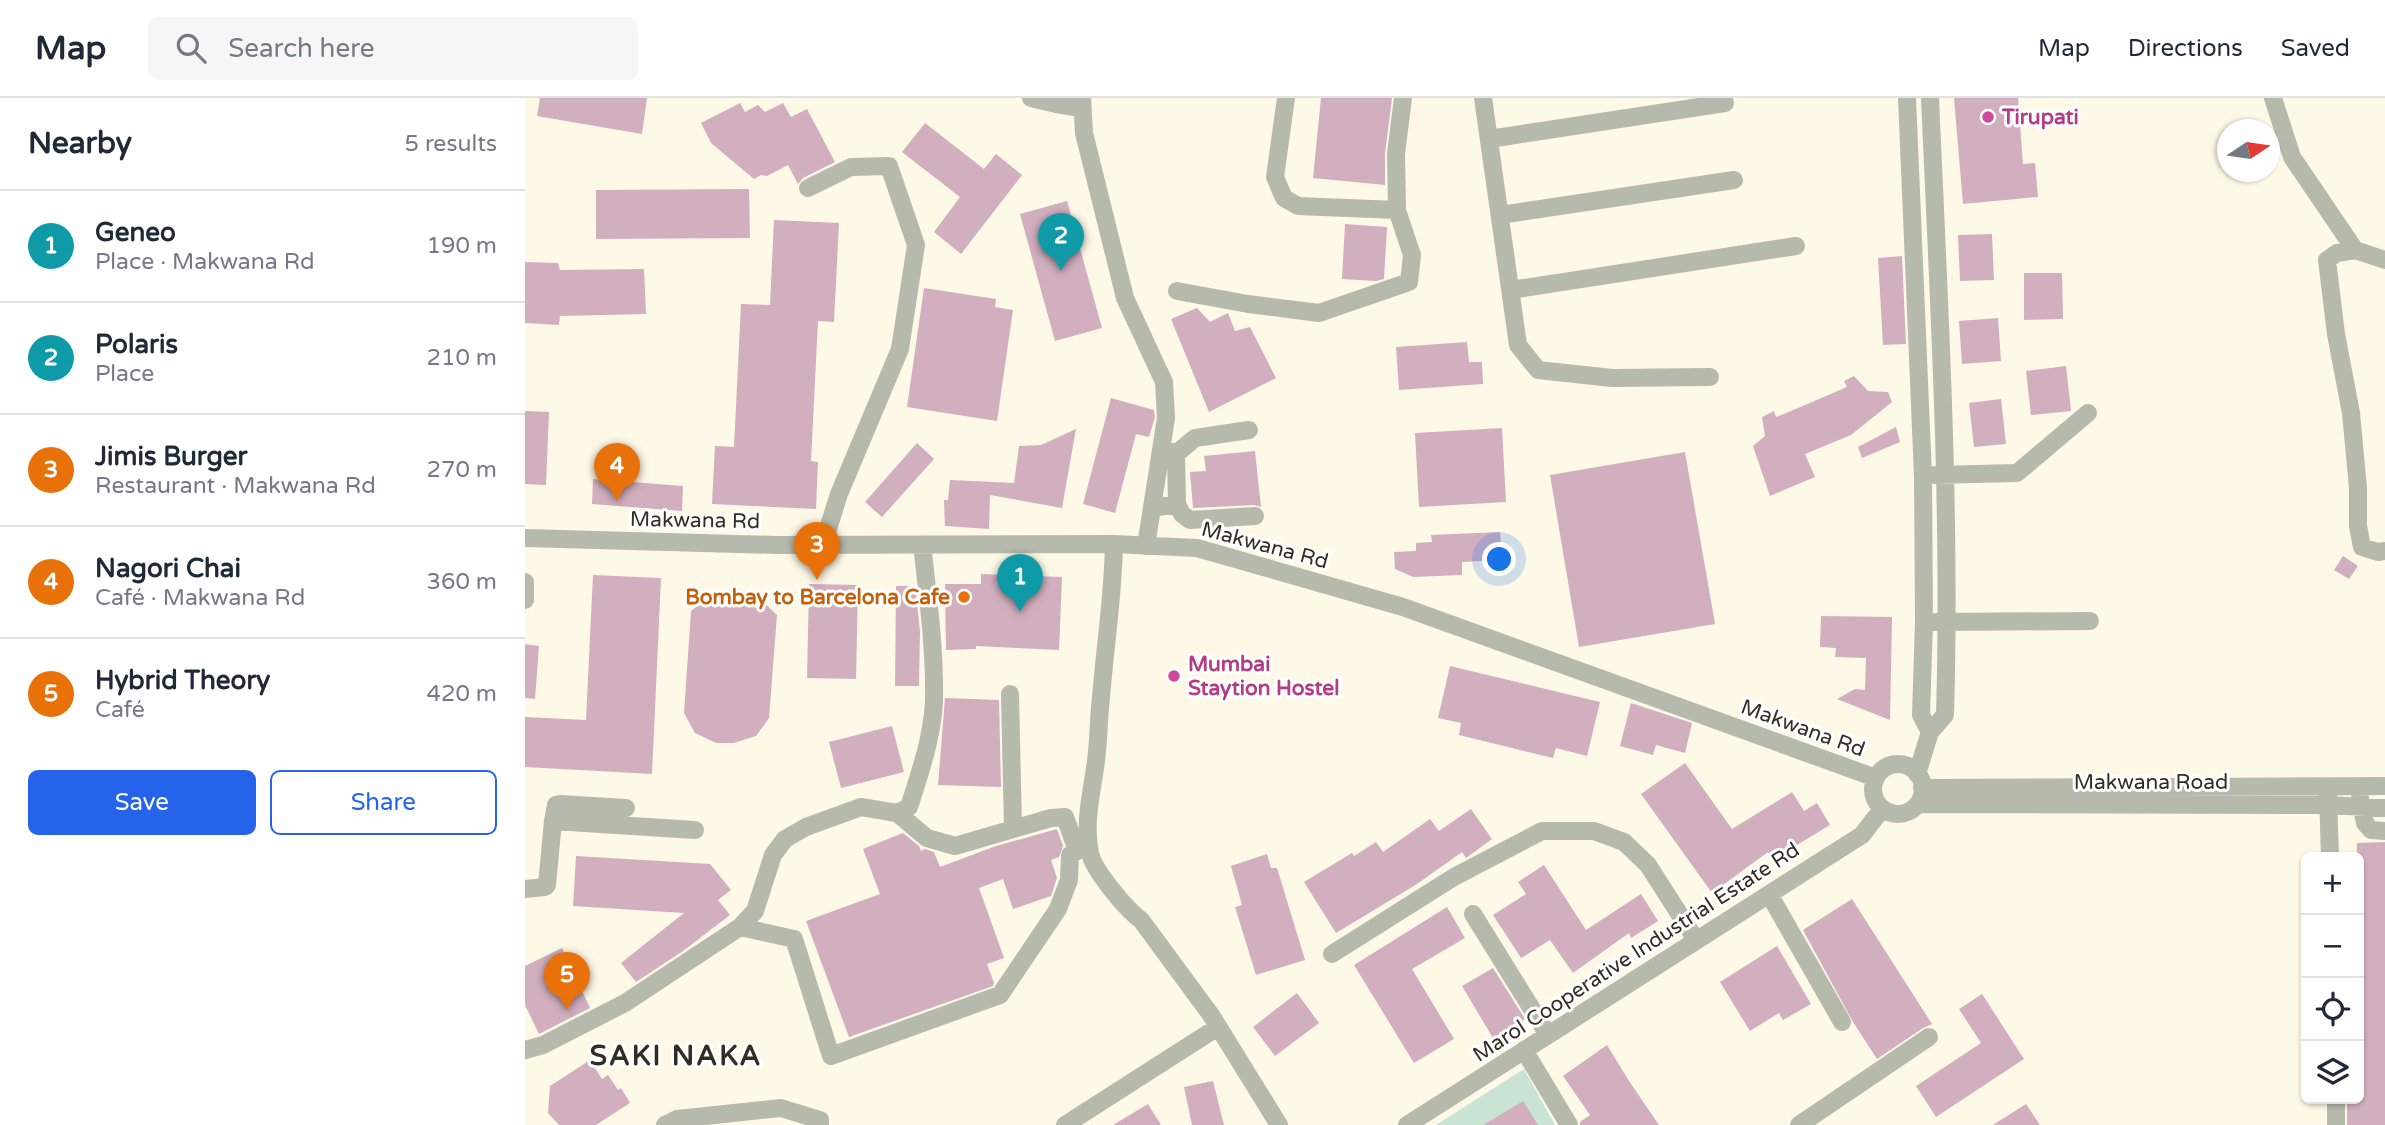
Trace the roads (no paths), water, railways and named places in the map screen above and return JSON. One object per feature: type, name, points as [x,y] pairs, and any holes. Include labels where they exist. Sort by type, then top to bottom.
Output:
[{"type":"street","points":[[1031,98],[1056,104],[1081,103],[1084,133],[1125,298],[1164,382],[1169,451],[1177,504],[1182,514],[1190,520],[1255,516]]},
{"type":"street","points":[[1286,98],[1275,177],[1284,198],[1298,206],[1397,210]]},
{"type":"street","points":[[1177,291],[1319,313],[1409,282],[1412,254],[1397,210],[1396,154],[1403,98]]},
{"type":"street","points":[[1483,98],[1518,345],[1538,370],[1612,378],[1710,376]]},
{"type":"street","points":[[1907,98],[1923,476],[1924,622],[1921,715],[1930,732]]},
{"type":"street","points":[[1919,789],[1904,765],[1894,764],[1885,768],[1876,778],[1873,793],[1882,809],[1892,814],[1911,811],[1919,789],[1930,732],[1945,715],[1948,622],[1946,474],[1930,98]]},
{"type":"street","points":[[2273,98],[2292,157],[2355,250]]},
{"type":"street","points":[[1489,139],[1725,103]]},
{"type":"street","points":[[808,188],[851,167],[889,166],[916,245],[900,349],[839,494],[823,545]]},
{"type":"street","points":[[1500,215],[1734,180]]},
{"type":"street","points":[[1511,290],[1796,246]]},
{"type":"street","points":[[2385,260],[2355,250],[2337,253],[2327,260],[2336,334],[2351,413],[2362,547],[2378,552],[2385,551]]},
{"type":"street","points":[[1923,476],[2017,473],[2088,413]]},
{"type":"street","points":[[1146,545],[1169,451],[1195,438],[1249,430]]},
{"type":"street","points":[[1153,508],[1177,504]]},
{"type":"street","name":"Makwana Rd","points":[[525,538],[823,545],[1114,544],[1197,548],[1403,607],[1876,778]]},
{"type":"street","points":[[1114,544],[1114,590],[1095,767],[1088,805],[1090,855],[1106,881],[1141,920],[1219,1027],[1279,1125]]},
{"type":"street","points":[[897,813],[909,807],[924,762],[934,704],[931,623],[922,545]]},
{"type":"street","points":[[525,582],[525,600]]},
{"type":"street","points":[[1924,622],[2090,621]]},
{"type":"street","points":[[1010,694],[1013,829]]},
{"type":"street","points":[[2359,786],[2365,823],[2371,830],[2385,831]]},
{"type":"street","name":"Makwana Road","points":[[1919,789],[2084,796],[2327,796],[2359,786],[2385,786]]},
{"type":"street","points":[[2327,796],[2330,852]]},
{"type":"street","name":"Makwana Road","points":[[2327,796],[2361,807],[2385,808]]},
{"type":"street","points":[[525,888],[547,885],[556,805],[626,808]]},
{"type":"street","points":[[525,1049],[543,1045],[625,1003],[740,927],[755,911],[773,855],[785,839],[806,827],[861,807],[897,813],[927,838],[955,846],[1051,818],[1065,817],[1077,851],[1070,855],[1069,880],[1058,909],[1000,995],[831,1056],[794,939],[740,927]]},
{"type":"street","name":"Marol Cooperative Industrial Estate Rd","points":[[1407,1125],[1862,835],[1882,809]]},
{"type":"street","points":[[553,821],[695,830]]},
{"type":"street","points":[[1332,954],[1454,877],[1542,831],[1594,831],[1624,842],[1648,865],[1696,940]]},
{"type":"street","points":[[1769,894],[1842,1022]]},
{"type":"street","points":[[1473,914],[1548,1035]]},
{"type":"street","points":[[1065,1125],[1219,1027]]},
{"type":"street","points":[[1799,1125],[1929,1037]]},
{"type":"street","points":[[1524,1051],[1569,1125]]},
{"type":"street","points":[[2336,1104],[2336,1125]]},
{"type":"street","points":[[665,1125],[677,1119],[781,1108],[820,1119],[821,1125]]},
{"type":"place","name":"Tirupati","points":[[1988,117]]},
{"type":"place","name":"Polaris","points":[[1061,271]]},
{"type":"place","name":"Nagori Chai","points":[[617,501]]},
{"type":"place","name":"Jimis Burger","points":[[817,580]]},
{"type":"place","name":"Bombay to Barcelona Cafe","points":[[964,597]]},
{"type":"place","name":"Geneo","points":[[1020,612]]},
{"type":"place","name":"Mumbai Staytion Hostel","points":[[1174,676]]},
{"type":"place","name":"Hybrid Theory","points":[[567,1010]]},
{"type":"district","name":"SAKI NAKA","points":[[676,1055]]}]
